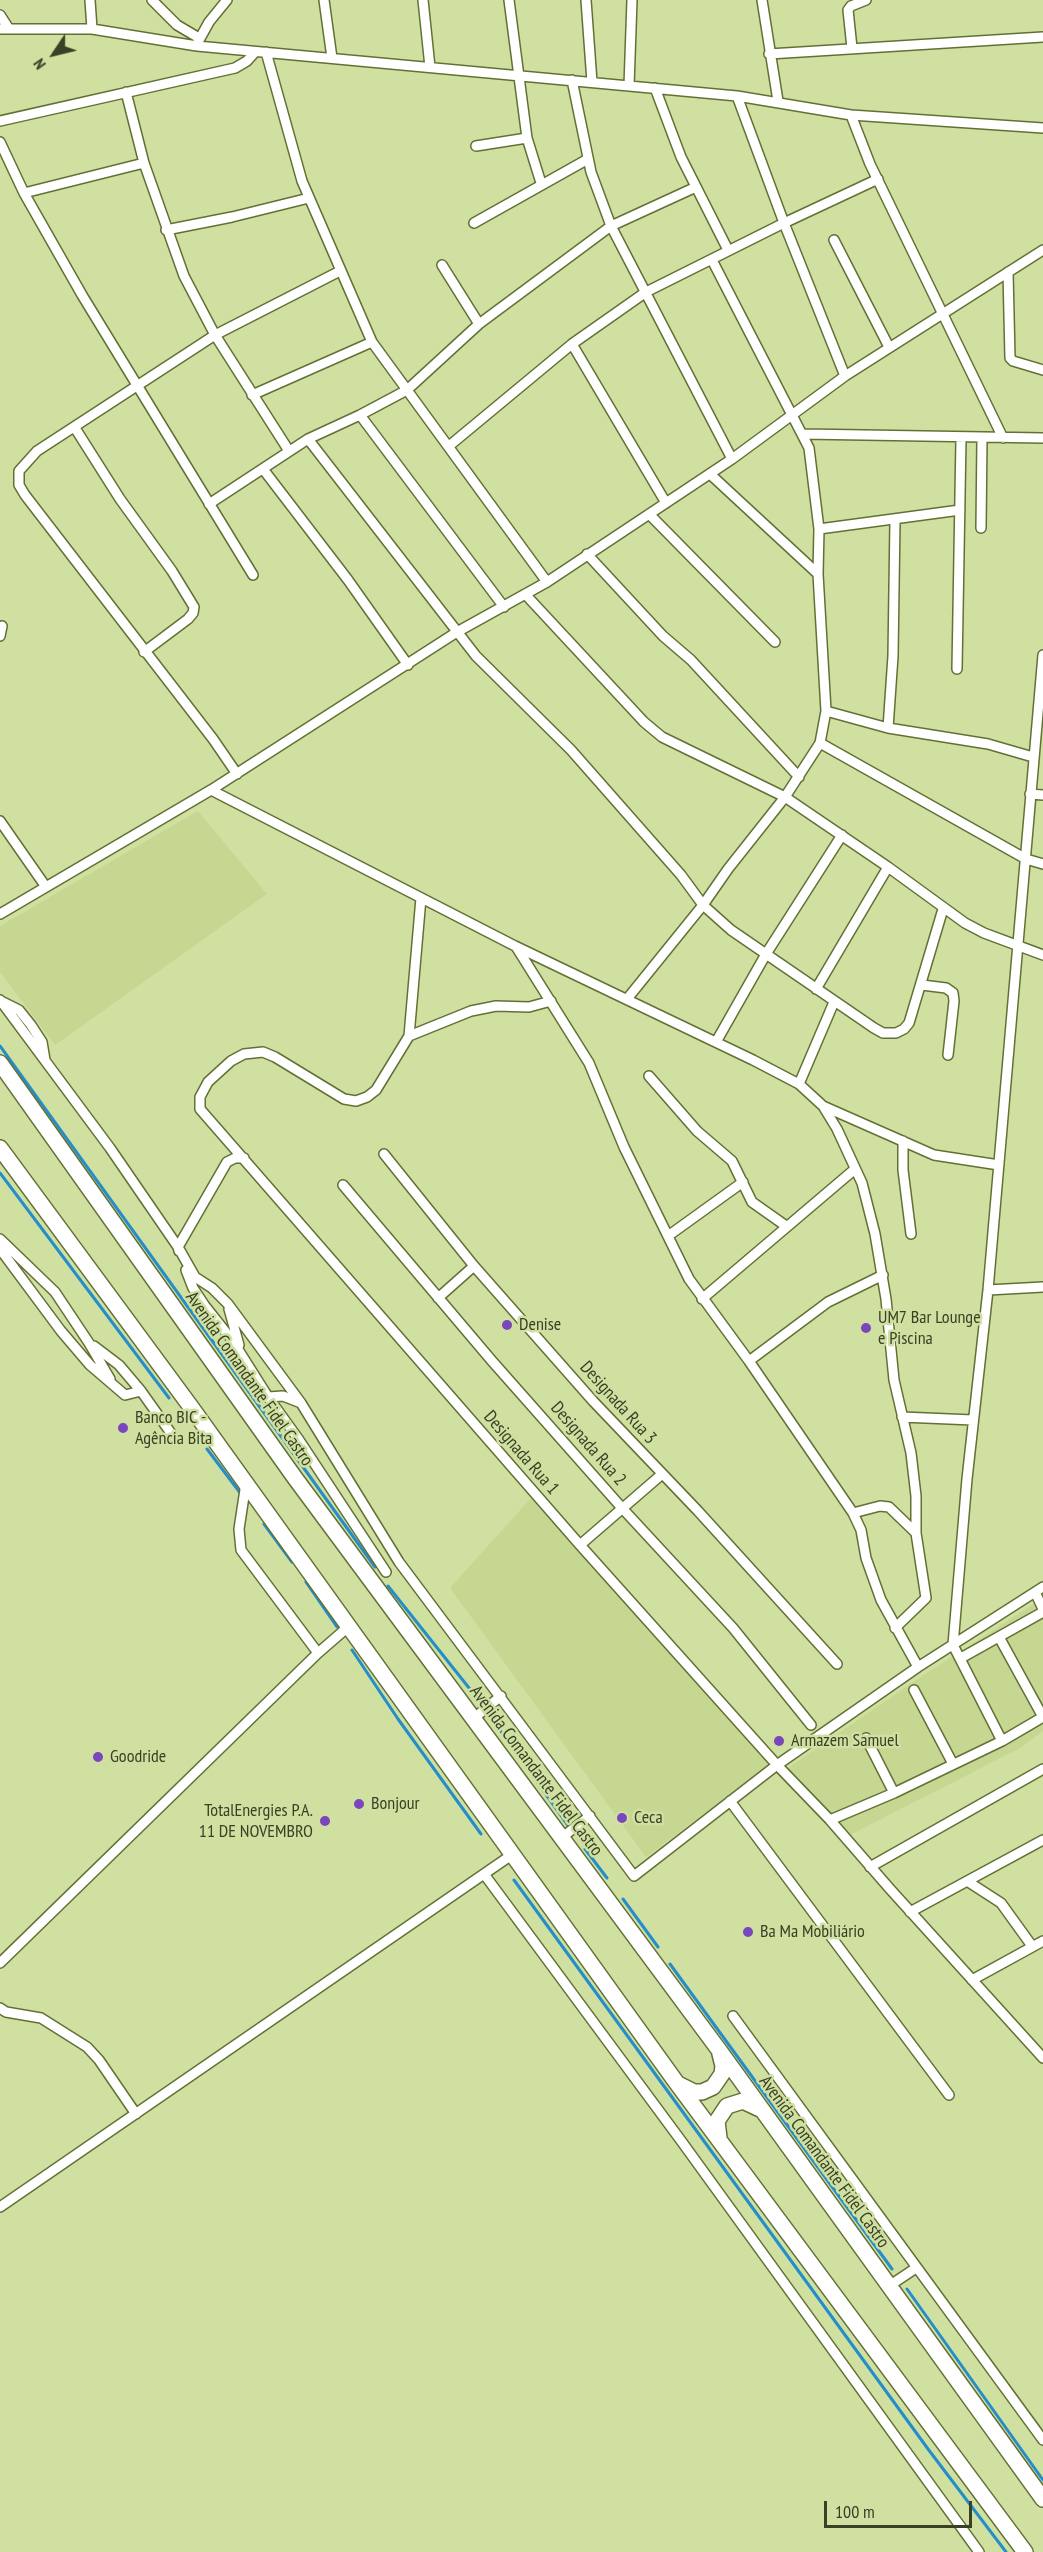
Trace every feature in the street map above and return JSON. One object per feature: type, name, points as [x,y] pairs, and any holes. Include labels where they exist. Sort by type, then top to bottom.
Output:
[{"type":"highway","name":"Avenida Comandante Fidel Castro","points":[[0,1063],[288,1468],[719,2050],[1043,2499]]},
{"type":"highway","points":[[0,1148],[246,1483],[676,2082],[1025,2552]]},
{"type":"highway","points":[[676,2082],[694,2092],[706,2091],[713,2087],[721,2078],[723,2070],[719,2050]]},
{"type":"highway","points":[[721,2142],[716,2130],[717,2121],[727,2106],[734,2102],[747,2102],[762,2112]]},
{"type":"street","points":[[90,0],[93,29]]},
{"type":"street","points":[[153,0],[177,25],[198,42]]},
{"type":"street","points":[[198,42],[220,6],[227,0]]},
{"type":"street","points":[[324,0],[332,58]]},
{"type":"street","points":[[423,0],[430,67]]},
{"type":"street","points":[[509,0],[521,75],[527,138],[541,183]]},
{"type":"street","points":[[586,0],[592,82]]},
{"type":"street","points":[[629,86],[632,0]]},
{"type":"street","points":[[762,0],[778,101]]},
{"type":"street","points":[[852,48],[848,10],[851,6],[866,0]]},
{"type":"street","points":[[0,15],[4,29],[93,29],[198,42],[255,52],[737,96],[778,101],[851,115],[935,123],[1043,128]]},
{"type":"street","points":[[769,54],[1043,38]]},
{"type":"street","points":[[0,121],[235,68],[247,61],[255,52]]},
{"type":"street","points":[[266,52],[294,155],[309,198],[372,342],[547,582]]},
{"type":"street","points":[[572,80],[588,159],[611,226],[732,459]]},
{"type":"street","points":[[655,88],[675,143],[728,250]]},
{"type":"street","points":[[126,92],[144,163],[184,276],[215,335],[289,451]]},
{"type":"street","points":[[737,96],[845,376]]},
{"type":"street","points":[[851,115],[878,179],[1004,438]]},
{"type":"street","points":[[476,146],[527,138]]},
{"type":"street","points":[[0,142],[24,193],[82,295],[253,575]]},
{"type":"street","points":[[474,223],[541,183],[588,159]]},
{"type":"street","points":[[24,193],[144,163]]},
{"type":"street","points":[[449,446],[572,344],[646,292],[784,222],[878,179]]},
{"type":"street","points":[[209,504],[308,439],[406,390],[479,324],[611,226],[696,187]]},
{"type":"street","points":[[166,230],[309,198]]},
{"type":"street","points":[[834,240],[889,347]]},
{"type":"street","points":[[0,914],[237,774],[457,632],[547,582],[732,459],[845,376],[1043,250]]},
{"type":"street","points":[[627,999],[703,905],[728,868],[799,777],[820,743],[826,711],[818,574],[819,529],[812,460],[804,434],[790,415],[712,260]]},
{"type":"street","points":[[442,265],[479,324]]},
{"type":"street","points":[[237,774],[213,739],[144,652],[19,485],[19,471],[27,459],[215,335],[340,271]]},
{"type":"street","points":[[1008,272],[1010,358],[1043,370]]},
{"type":"street","points":[[252,395],[372,342]]},
{"type":"street","points":[[572,344],[666,503]]},
{"type":"street","points":[[360,415],[504,607]]},
{"type":"street","points":[[75,428],[194,607],[194,613],[188,619],[144,652]]},
{"type":"street","points":[[804,434],[1043,438]]},
{"type":"street","points":[[957,669],[961,438]]},
{"type":"street","points":[[981,438],[981,528]]},
{"type":"street","points":[[308,439],[406,562],[476,656],[571,750],[681,875],[703,905],[731,930],[834,1002],[884,1033],[896,1033],[909,1023],[943,909]]},
{"type":"street","points":[[961,464],[981,465]]},
{"type":"street","points":[[263,469],[348,580],[408,665]]},
{"type":"street","points":[[710,474],[818,574]]},
{"type":"street","points":[[819,529],[960,510]]},
{"type":"street","points":[[649,514],[775,642]]},
{"type":"street","points":[[888,728],[893,656],[895,520]]},
{"type":"street","points":[[587,554],[663,636],[691,660],[799,777]]},
{"type":"street","points":[[525,594],[653,730],[785,797],[888,867],[943,909],[984,933],[1043,955]]},
{"type":"street","points":[[0,636],[2,626]]},
{"type":"street","points":[[1002,1741],[953,1645],[973,1420],[988,1290],[1033,756],[1039,746],[1043,656]]},
{"type":"street","points":[[826,711],[888,728],[988,744],[1033,756]]},
{"type":"street","points":[[820,743],[1026,859],[1043,864]]},
{"type":"street","points":[[211,790],[515,946],[799,1084],[823,1106],[837,1129],[862,1183],[883,1275],[892,1370],[912,1464],[916,1497],[916,1533],[926,1598],[895,1628]]},
{"type":"street","points":[[1030,794],[1043,795]]},
{"type":"street","points":[[0,821],[46,887]]},
{"type":"street","points":[[716,1042],[766,954],[842,835]]},
{"type":"street","points":[[816,989],[888,867]]},
{"type":"street","points":[[421,898],[409,1036],[471,1011],[496,1006],[530,1007],[550,1001]]},
{"type":"street","points":[[515,946],[594,1072],[624,1147],[682,1267],[702,1299],[749,1361],[853,1513],[861,1530],[871,1575],[895,1628],[918,1667]]},
{"type":"street","points":[[922,985],[946,988],[953,993],[948,1055]]},
{"type":"street","points":[[0,1000],[110,1148],[178,1247],[195,1277],[212,1288],[228,1304],[302,1403],[399,1562],[634,1876],[777,1765],[918,1667],[1039,1590],[1043,1611],[961,1658]]},
{"type":"street","points":[[799,1084],[834,1002]]},
{"type":"street","name":"Designada Rua 1","points":[[409,1036],[376,1090],[356,1101],[344,1099],[275,1057],[262,1052],[244,1054],[231,1061],[208,1082],[200,1097],[200,1108],[580,1545],[777,1765],[830,1820],[910,1912],[1038,2049],[1043,2058]]},
{"type":"street","points":[[649,1076],[697,1131],[732,1161],[758,1207],[786,1226]]},
{"type":"street","points":[[823,1106],[934,1155],[999,1165]]},
{"type":"street","points":[[903,1141],[903,1170],[911,1234]]},
{"type":"street","name":"Designada Rua 3","points":[[384,1154],[474,1266],[661,1475],[698,1511],[837,1664]]},
{"type":"street","points":[[178,1247],[227,1162],[235,1158],[244,1158]]},
{"type":"street","points":[[702,1299],[855,1169]]},
{"type":"street","points":[[668,1236],[742,1182]]},
{"type":"street","name":"Designada Rua 2","points":[[343,1185],[438,1298],[622,1508],[733,1628],[811,1725]]},
{"type":"street","points":[[0,1239],[56,1292],[90,1343],[114,1387]]},
{"type":"street","points":[[178,1247],[193,1288],[240,1350],[268,1397],[310,1456],[386,1572]]},
{"type":"street","points":[[0,1249],[61,1331],[90,1365],[125,1395],[141,1391]]},
{"type":"street","points":[[438,1298],[474,1266]]},
{"type":"street","points":[[749,1361],[821,1306],[858,1285],[883,1275]]},
{"type":"street","points":[[988,1290],[1043,1287]]},
{"type":"street","points":[[228,1304],[240,1350]]},
{"type":"street","points":[[90,1343],[119,1365],[173,1436]]},
{"type":"street","points":[[268,1397],[283,1396],[302,1403]]},
{"type":"street","points":[[902,1417],[973,1420]]},
{"type":"street","points":[[580,1545],[661,1475]]},
{"type":"street","points":[[246,1483],[239,1529],[241,1550],[318,1653]]},
{"type":"street","points":[[853,1513],[880,1506],[889,1507],[916,1533]]},
{"type":"street","points":[[373,1583],[399,1562]]},
{"type":"street","points":[[0,1963],[318,1653],[348,1627]]},
{"type":"street","points":[[830,1820],[894,1793],[1002,1741],[1043,1717],[999,1636]]},
{"type":"street","points":[[914,1690],[953,1764]]},
{"type":"street","points":[[473,1719],[501,1696]]},
{"type":"street","points":[[866,1738],[894,1793]]},
{"type":"street","points":[[870,1867],[1043,1769]]},
{"type":"street","points":[[730,1801],[949,2096]]},
{"type":"street","points":[[561,1838],[590,1816]]},
{"type":"street","points":[[910,1912],[1041,1844]]},
{"type":"street","points":[[0,2207],[513,1854]]},
{"type":"street","points":[[484,1874],[682,2142],[979,2552]]},
{"type":"street","points":[[967,1881],[1001,1903],[1032,1946]]},
{"type":"street","points":[[972,1980],[1043,1941]]},
{"type":"street","points":[[0,2008],[6,2012],[41,2018],[87,2047],[99,2060],[136,2114]]},
{"type":"street","points":[[733,2016],[1043,2440]]},
{"type":"street","points":[[889,2286],[916,2268]]},
{"type":"shaded area","points":[[198,811],[267,894],[55,1045],[0,972],[0,926]]},
{"type":"shaded area","points":[[531,1498],[770,1764],[646,1857],[450,1588]]},
{"type":"shaded area","points":[[1043,1598],[1043,1731],[1020,1748],[848,1836],[788,1768],[922,1676]]},
{"type":"waterway","points":[[0,1046],[375,1567]]},
{"type":"waterway","points":[[0,1173],[169,1398]]},
{"type":"waterway","points":[[207,1449],[241,1494]]},
{"type":"waterway","points":[[264,1524],[292,1562]]},
{"type":"waterway","points":[[306,1582],[337,1627]]},
{"type":"waterway","points":[[388,1586],[477,1698]]},
{"type":"waterway","points":[[352,1650],[398,1719],[481,1834]]},
{"type":"waterway","points":[[490,1716],[569,1827]]},
{"type":"waterway","points":[[585,1849],[607,1878]]},
{"type":"waterway","points":[[514,1880],[928,2449],[1006,2552]]},
{"type":"waterway","points":[[623,1899],[658,1947]]},
{"type":"waterway","points":[[670,1964],[892,2269]]},
{"type":"waterway","points":[[907,2289],[1043,2480]]},
{"type":"place","name":"Denise","points":[[507,1325]]},
{"type":"place","name":"UM7 Bar Lounge e Piscina","points":[[866,1328]]},
{"type":"place","name":"Banco BIC - Agência Bita","points":[[123,1428]]},
{"type":"place","name":"Armazem Samuel","points":[[779,1741]]},
{"type":"place","name":"Goodride","points":[[98,1757]]},
{"type":"place","name":"Bonjour","points":[[359,1804]]},
{"type":"place","name":"Ceca","points":[[622,1818]]},
{"type":"place","name":"TotalEnergies P.A. 11 DE NOVEMBRO","points":[[325,1821]]},
{"type":"place","name":"Ba Ma Mobiliário","points":[[748,1932]]}]
